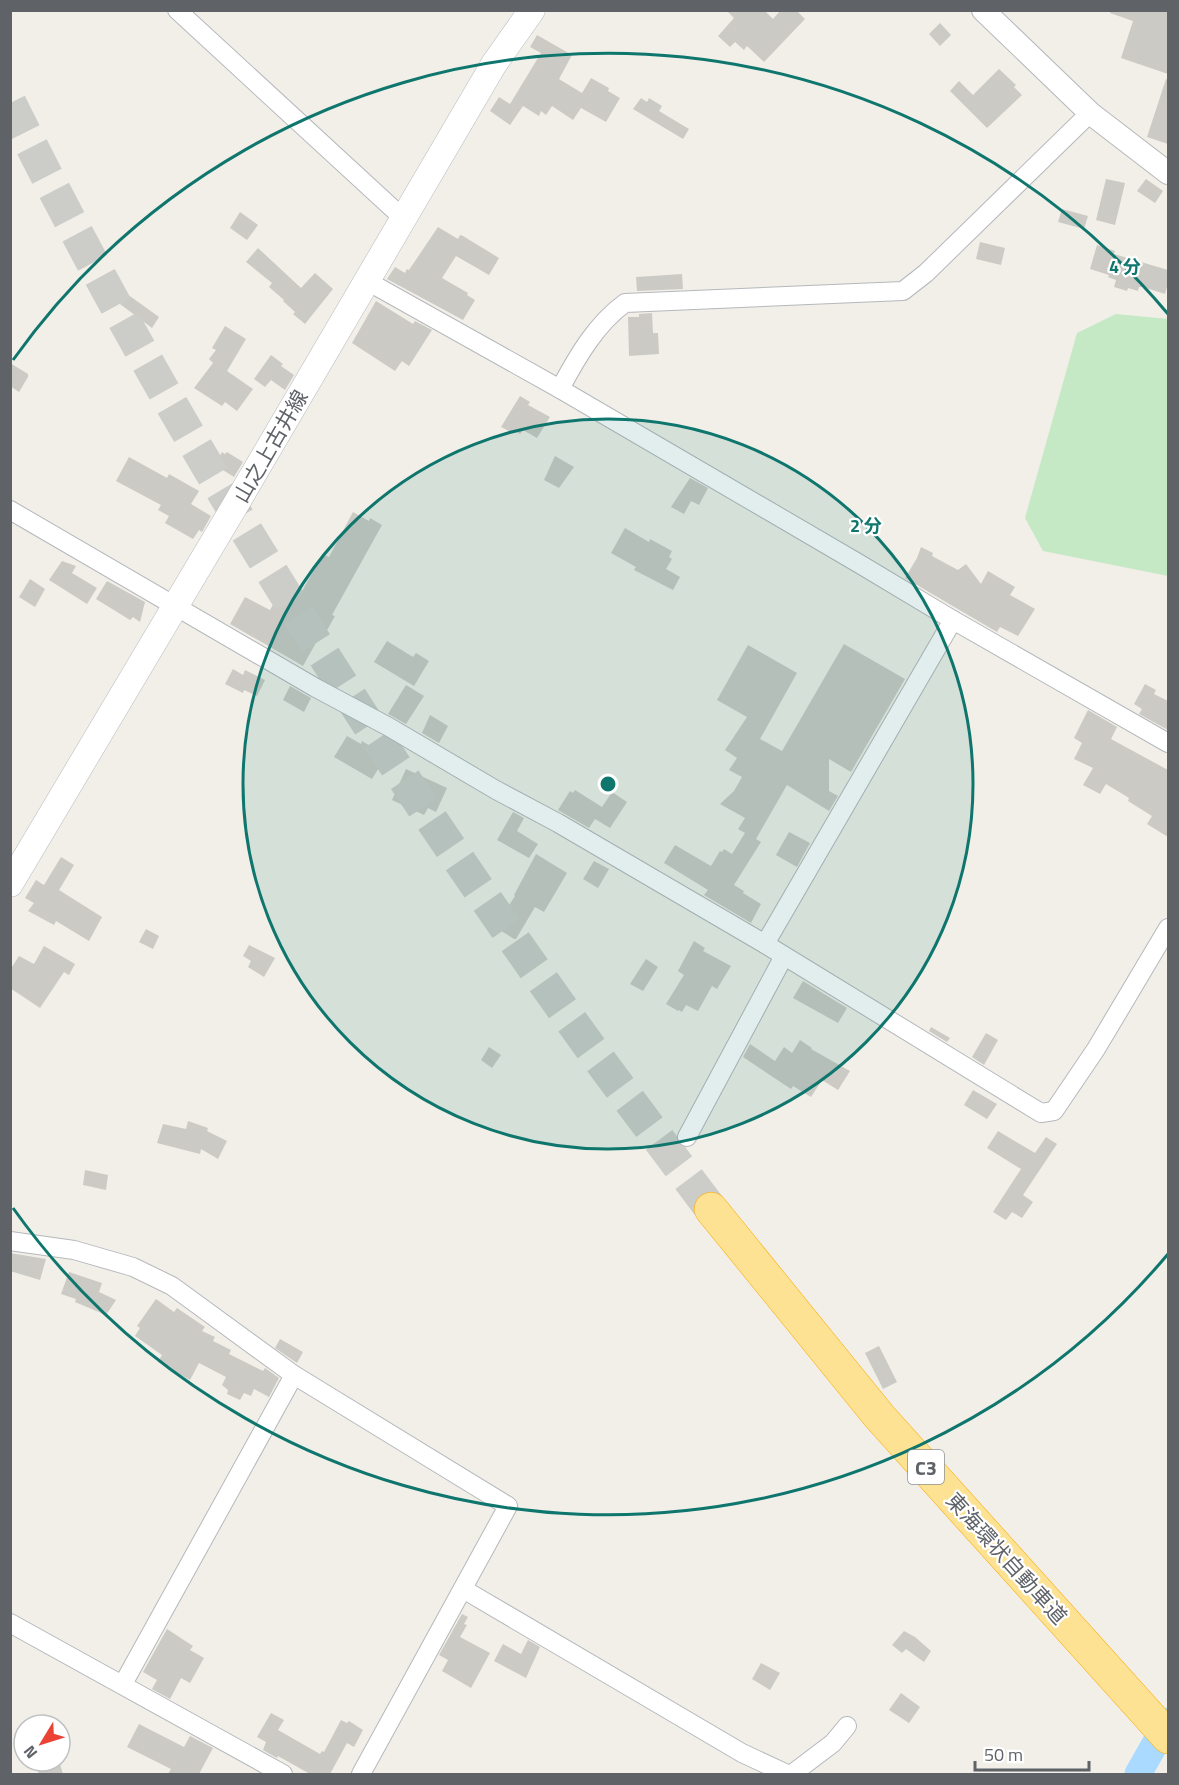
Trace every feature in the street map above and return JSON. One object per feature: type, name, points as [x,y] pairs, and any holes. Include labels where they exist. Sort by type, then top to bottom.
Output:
[{"type":"highway","name":"東海環状自動車道","points":[[711,1209],[879,1416],[1159,1727]]},
{"type":"main road","name":"山之上古井線","points":[[10,884],[240,499],[494,64],[532,10]]},
{"type":"street","points":[[177,10],[404,219]]},
{"type":"street","points":[[983,10],[1090,113],[1168,173]]},
{"type":"street","points":[[560,389],[572,366],[608,315],[625,303],[903,291],[926,273],[1090,113]]},
{"type":"street","points":[[367,281],[560,389],[952,620],[1168,743]]},
{"type":"street","points":[[10,510],[765,944],[1041,1113],[1054,1112],[1161,955],[1168,927]]},
{"type":"street","points":[[765,944],[952,620]]},
{"type":"street","points":[[687,1137],[783,956]]},
{"type":"street","points":[[10,1241],[74,1250],[133,1267],[172,1286],[294,1375],[508,1506],[361,1774]]},
{"type":"street","points":[[123,1684],[294,1375]]},
{"type":"street","points":[[463,1589],[742,1753],[787,1774]]},
{"type":"street","points":[[10,1623],[284,1774]]},
{"type":"street","points":[[792,1774],[833,1743],[847,1726]]},
{"type":"green space","points":[[1116,314],[1168,319],[1168,576],[1043,551],[1025,518],[1077,333]]},
{"type":"building","points":[[726,10],[764,10],[773,19],[781,10],[796,10],[805,19],[764,62],[747,46],[744,50],[735,42],[730,47],[718,36],[734,18]]},
{"type":"building","points":[[1111,10],[1168,10],[1168,74],[1121,58],[1133,21],[1110,13]]},
{"type":"building","points":[[940,23],[951,35],[940,46],[929,34]]},
{"type":"building","points":[[537,35],[572,55],[559,79],[582,93],[591,78],[609,88],[608,91],[620,98],[606,122],[581,108],[573,120],[552,106],[546,115],[541,111],[539,116],[523,106],[510,125],[490,111],[499,97],[510,104],[541,53],[530,47]]},
{"type":"building","points":[[999,69],[1016,85],[1014,87],[1022,95],[987,128],[950,91],[959,81],[973,95]]},
{"type":"building","points":[[1166,79],[1168,80],[1168,144],[1147,137]]},
{"type":"building","points":[[641,98],[647,102],[649,98],[662,106],[659,111],[689,129],[683,139],[633,109]]},
{"type":"building","points":[[1106,179],[1125,183],[1115,225],[1096,220]]},
{"type":"building","points":[[1146,179],[1163,191],[1155,203],[1137,191]]},
{"type":"building","points":[[1062,209],[1088,216],[1084,229],[1058,222]]},
{"type":"building","points":[[240,212],[258,225],[247,240],[230,228]]},
{"type":"building","points":[[438,227],[458,239],[460,235],[463,236],[499,258],[489,275],[456,256],[442,278],[468,293],[467,295],[475,300],[463,320],[387,279],[395,267],[405,273],[407,269],[409,270]]},
{"type":"building","points":[[980,242],[1005,248],[1001,265],[976,259]]},
{"type":"building","points":[[1097,245],[1115,251],[1114,254],[1168,270],[1165,294],[1143,287],[1139,287],[1138,291],[1128,288],[1127,291],[1114,287],[1116,280],[1108,277],[1109,275],[1090,269]]},
{"type":"building","points":[[258,248],[301,288],[315,273],[333,289],[305,324],[269,287],[272,283],[246,262]]},
{"type":"building","points":[[682,274],[683,289],[637,291],[636,277]]},
{"type":"building","points":[[127,294],[159,317],[152,328],[120,304]]},
{"type":"building","points":[[376,301],[413,324],[415,321],[432,330],[409,366],[402,361],[395,371],[352,343]]},
{"type":"building","points":[[652,313],[653,333],[658,333],[659,354],[629,356],[628,317],[639,317],[639,314]]},
{"type":"building","points":[[225,326],[246,339],[227,371],[253,389],[237,411],[225,402],[222,406],[194,388],[213,363],[209,359],[216,350],[212,348]]},
{"type":"building","points":[[271,355],[294,375],[285,390],[271,380],[265,387],[254,379]]},
{"type":"building","points":[[10,363],[28,374],[19,392],[10,386]]},
{"type":"building","points":[[520,396],[530,402],[528,405],[550,417],[537,438],[523,430],[520,434],[501,427]]},
{"type":"building","points":[[222,452],[225,454],[227,452],[243,462],[234,477],[215,465]]},
{"type":"building","points":[[555,456],[574,467],[559,488],[544,480]]},
{"type":"building","points":[[129,457],[167,478],[169,474],[199,491],[191,504],[211,516],[202,532],[199,530],[193,539],[165,523],[169,516],[158,510],[161,505],[116,481]]},
{"type":"building","points":[[690,478],[708,488],[699,505],[691,501],[684,514],[671,507]]},
{"type":"building","points":[[353,512],[382,525],[332,615],[335,616],[326,632],[323,630],[303,666],[230,624],[245,597],[270,610],[285,584],[301,593],[323,554],[329,557]]},
{"type":"building","points":[[625,528],[649,542],[650,539],[672,551],[669,557],[672,559],[666,569],[680,577],[673,590],[634,570],[636,567],[611,553]]},
{"type":"building","points":[[921,547],[933,553],[932,556],[958,570],[966,564],[981,584],[988,571],[1015,587],[1010,595],[1035,609],[1018,636],[1000,627],[997,632],[905,578]]},
{"type":"building","points":[[62,561],[76,566],[72,573],[97,588],[87,604],[49,580]]},
{"type":"building","points":[[30,579],[45,589],[35,607],[19,597]]},
{"type":"building","points":[[107,581],[145,602],[140,622],[133,617],[130,620],[96,599]]},
{"type":"building","points":[[387,641],[413,657],[416,653],[429,661],[414,686],[374,662]]},
{"type":"building","points":[[844,644],[905,679],[851,772],[829,759],[829,791],[838,796],[829,811],[787,785],[756,839],[761,842],[734,885],[761,904],[751,923],[704,895],[708,890],[664,863],[675,845],[711,866],[720,851],[724,849],[732,854],[745,833],[738,829],[745,818],[720,804],[734,791],[742,777],[729,770],[737,758],[725,750],[747,717],[717,700],[748,645],[797,673],[760,739],[782,751]]},
{"type":"building","points":[[233,669],[243,675],[245,670],[265,680],[257,696],[244,690],[243,693],[225,684]]},
{"type":"building","points":[[1145,684],[1156,690],[1154,694],[1168,701],[1168,730],[1139,714],[1142,709],[1134,704]]},
{"type":"building","points":[[406,685],[424,696],[406,724],[388,714]]},
{"type":"building","points":[[290,686],[311,698],[304,712],[283,700]]},
{"type":"building","points":[[1088,710],[1117,727],[1111,739],[1168,770],[1168,837],[1147,824],[1152,816],[1128,801],[1129,798],[1106,784],[1100,794],[1083,785],[1093,768],[1074,759],[1082,743],[1074,738]]},
{"type":"building","points":[[430,715],[448,726],[439,743],[422,733]]},
{"type":"building","points":[[347,736],[361,744],[362,741],[386,756],[372,779],[334,757]]},
{"type":"building","points":[[406,769],[447,788],[436,812],[428,808],[424,815],[392,800]]},
{"type":"building","points":[[575,790],[602,807],[612,792],[627,802],[610,828],[595,819],[589,828],[558,810],[570,791],[573,793]]},
{"type":"building","points":[[513,812],[524,818],[517,831],[538,844],[529,858],[497,840]]},
{"type":"building","points":[[789,832],[810,843],[797,867],[776,855]]},
{"type":"building","points":[[536,854],[567,873],[544,912],[535,907],[514,939],[495,927],[515,896]]},
{"type":"building","points":[[61,857],[74,865],[59,890],[102,917],[89,941],[56,921],[54,925],[28,911],[34,903],[25,898],[36,880],[44,885]]},
{"type":"building","points":[[594,861],[609,869],[598,888],[583,879]]},
{"type":"building","points":[[146,929],[159,936],[153,949],[139,942]]},
{"type":"building","points":[[694,941],[705,948],[703,951],[731,966],[717,989],[712,986],[698,1011],[686,1005],[682,1012],[666,1004],[684,975],[678,971]]},
{"type":"building","points":[[249,945],[275,958],[264,977],[248,967],[251,961],[243,956]]},
{"type":"building","points":[[44,946],[75,964],[69,975],[64,972],[40,1008],[10,988],[10,970],[19,956],[34,964]]},
{"type":"building","points":[[646,959],[658,967],[643,991],[630,984]]},
{"type":"building","points":[[803,981],[847,1008],[838,1023],[793,998]]},
{"type":"building","points":[[931,1027],[950,1038],[947,1042],[929,1031]]},
{"type":"building","points":[[986,1033],[998,1040],[984,1065],[972,1057]]},
{"type":"building","points":[[800,1040],[811,1049],[850,1071],[838,1090],[822,1080],[811,1097],[793,1086],[791,1089],[743,1057],[750,1044],[775,1061],[784,1047],[792,1053]]},
{"type":"building","points":[[489,1047],[501,1055],[492,1068],[481,1060]]},
{"type":"building","points":[[973,1090],[997,1104],[987,1119],[964,1105]]},
{"type":"building","points":[[188,1121],[208,1128],[207,1131],[227,1141],[218,1159],[201,1149],[200,1154],[157,1143],[163,1124],[186,1129]]},
{"type":"building","points":[[998,1131],[1035,1153],[1046,1137],[1057,1144],[1023,1195],[1033,1202],[1022,1218],[1012,1212],[1006,1220],[993,1212],[1021,1169],[987,1148]]},
{"type":"building","points":[[85,1170],[108,1175],[106,1190],[83,1185]]},
{"type":"building","points":[[10,1253],[46,1259],[40,1280],[10,1271]]},
{"type":"building","points":[[69,1272],[102,1283],[99,1292],[116,1300],[106,1315],[75,1302],[76,1299],[61,1294]]},
{"type":"building","points":[[156,1299],[174,1312],[177,1308],[205,1327],[202,1331],[215,1337],[213,1341],[231,1350],[229,1354],[263,1371],[265,1368],[279,1378],[269,1397],[254,1389],[251,1396],[244,1393],[240,1400],[227,1394],[228,1390],[222,1385],[226,1377],[199,1363],[190,1380],[158,1362],[162,1355],[135,1336],[140,1328],[137,1326]]},
{"type":"building","points":[[280,1339],[303,1352],[297,1363],[275,1348]]},
{"type":"building","points":[[879,1346],[897,1382],[883,1389],[865,1353]]},
{"type":"building","points":[[462,1614],[468,1617],[464,1624],[467,1625],[460,1637],[490,1653],[471,1688],[442,1671],[448,1660],[439,1655]]},
{"type":"building","points":[[167,1629],[193,1646],[190,1650],[204,1658],[190,1683],[181,1678],[170,1699],[152,1689],[157,1680],[143,1672]]},
{"type":"building","points":[[904,1631],[931,1651],[924,1662],[906,1649],[902,1653],[892,1645]]},
{"type":"building","points":[[528,1640],[540,1647],[526,1678],[494,1661],[503,1644],[521,1654]]},
{"type":"building","points":[[761,1663],[780,1673],[770,1690],[752,1679]]},
{"type":"building","points":[[901,1693],[920,1707],[909,1723],[889,1710]]},
{"type":"building","points":[[271,1713],[284,1720],[278,1730],[320,1754],[324,1752],[341,1720],[347,1723],[349,1721],[363,1730],[354,1747],[347,1743],[330,1774],[310,1774],[263,1750],[266,1742],[257,1737]]},
{"type":"building","points":[[139,1724],[184,1747],[190,1736],[213,1748],[199,1774],[168,1774],[171,1769],[127,1747]]},
{"type":"building","points":[[39,1773],[63,1774],[39,1774]]},
{"type":"waterway","points":[[1138,1774],[1168,1721]]},
{"type":"tunnel","points":[[10,103],[70,221],[134,338],[200,453],[339,679],[411,790],[562,1008],[711,1209]]}]
